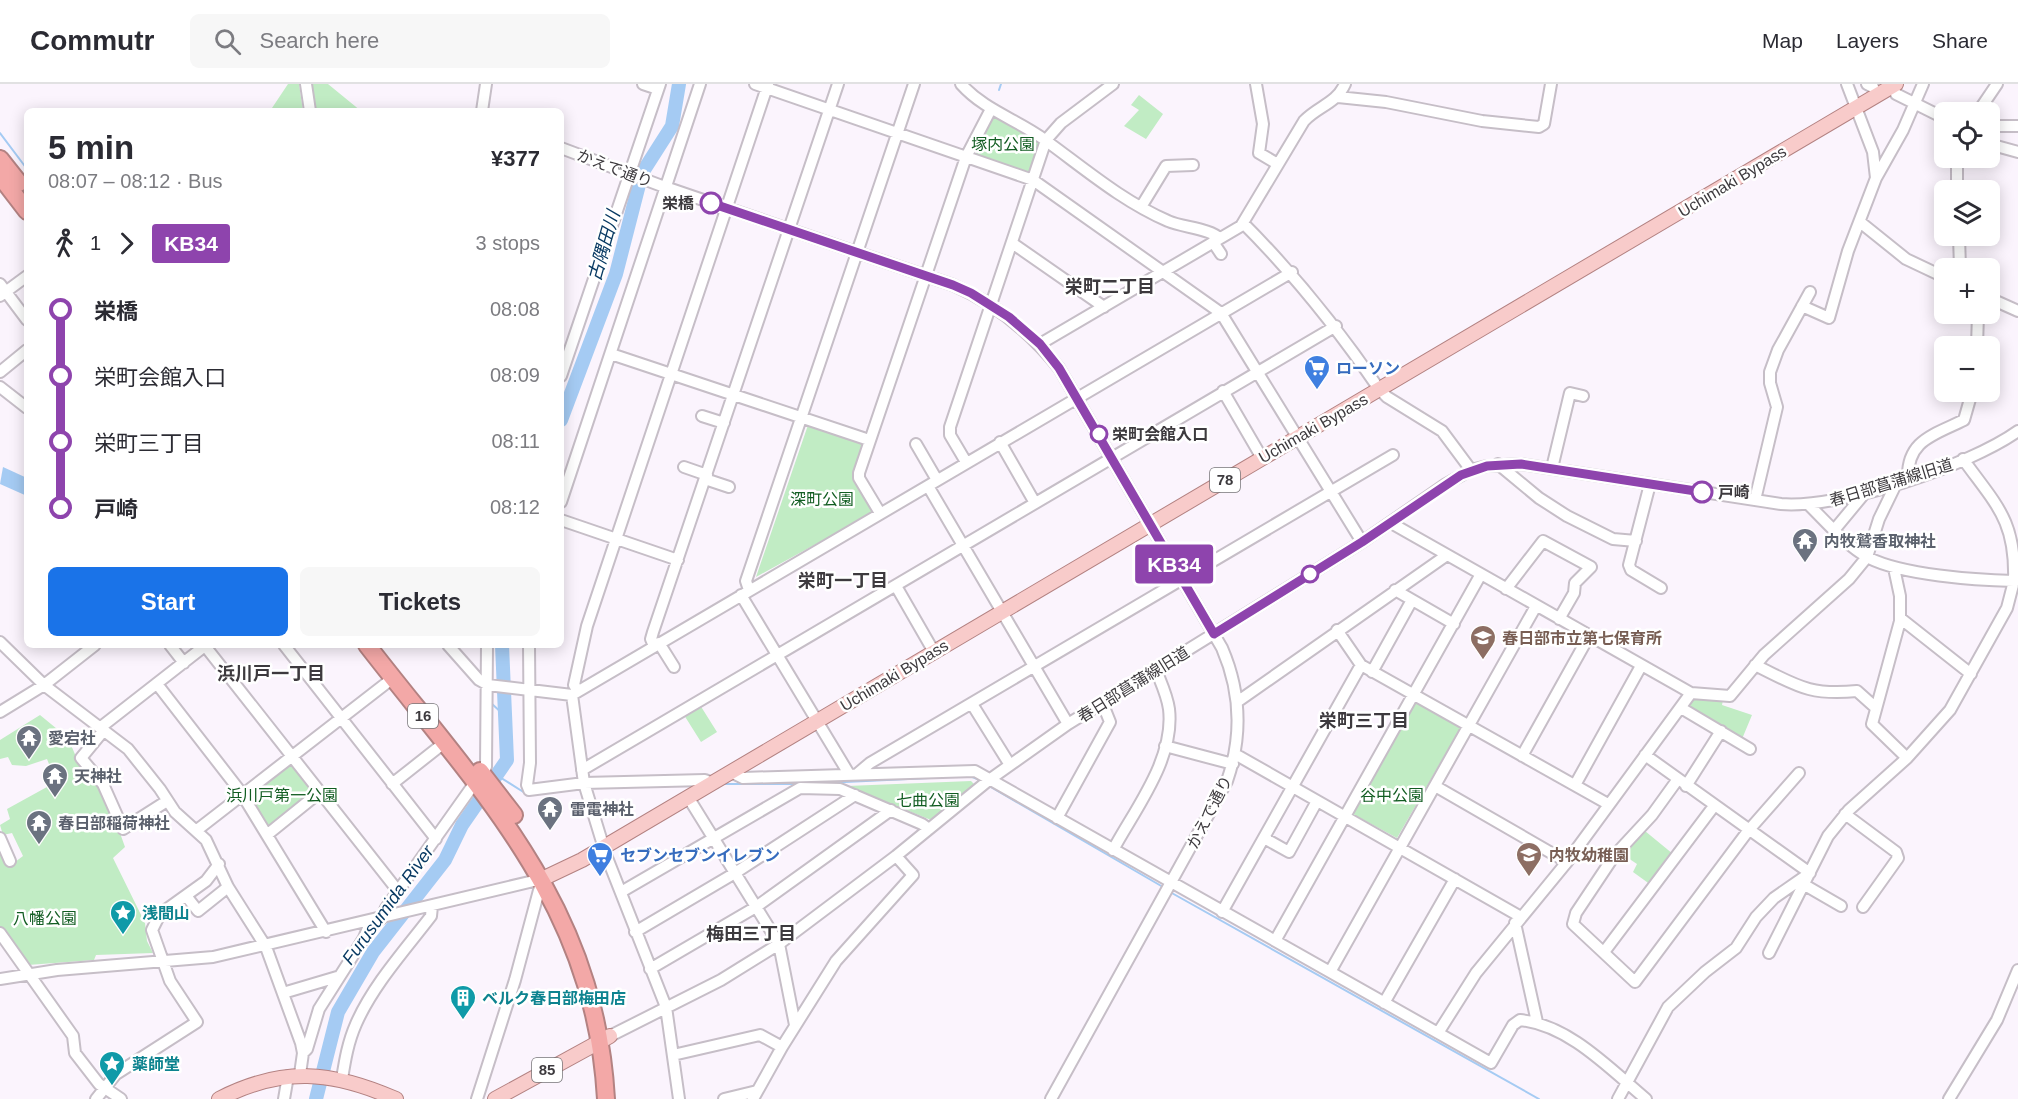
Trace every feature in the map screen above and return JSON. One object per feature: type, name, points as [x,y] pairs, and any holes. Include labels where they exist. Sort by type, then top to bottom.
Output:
[{"type":"highway","points":[[0,159],[24,189]]},
{"type":"highway","points":[[0,176],[24,207]]},
{"type":"highway","name":"16","points":[[369,648],[444,742],[481,781]]},
{"type":"highway","name":"16","points":[[383,648],[502,807],[547,877],[585,975],[605,1038],[616,1099]]},
{"type":"highway","name":"16","points":[[605,1038],[606,1099]]},
{"type":"main road","name":"Uchimaki Bypass","points":[[547,877],[603,848],[1856,108],[1896,89]]},
{"type":"main road","name":"85","points":[[495,1099],[605,1038]]},
{"type":"main road","points":[[219,1099],[258,1082],[297,1075],[342,1079],[396,1099]]},
{"type":"street","points":[[306,84],[310,108]]},
{"type":"street","points":[[482,108],[486,84]]},
{"type":"street","points":[[564,368],[632,175],[659,86],[643,84]]},
{"type":"street","points":[[564,493],[700,84]]},
{"type":"street","points":[[754,84],[767,86],[829,110],[1033,180],[1221,313],[1362,542]]},
{"type":"street","points":[[674,667],[651,639],[838,84]]},
{"type":"street","points":[[853,774],[777,656],[745,592],[746,581],[914,84]]},
{"type":"street","points":[[961,84],[991,109],[1046,140],[1086,173],[1141,207],[1168,221],[1193,230],[1210,232],[1221,254]]},
{"type":"street","points":[[966,462],[949,431],[1046,140],[1060,123],[1113,84]]},
{"type":"street","points":[[1256,84],[1263,124],[1259,153],[1276,163]]},
{"type":"street","points":[[1040,344],[1243,223],[1276,163],[1312,112],[1338,97],[1345,84]]},
{"type":"street","points":[[1338,97],[1386,102],[1482,122],[1539,127],[1544,124],[1551,84]]},
{"type":"street","points":[[1846,84],[1873,152],[1876,178]]},
{"type":"street","points":[[1802,306],[1828,318],[1841,271],[1876,178],[1889,157],[1923,84]]},
{"type":"street","points":[[1985,102],[1997,84]]},
{"type":"street","points":[[679,1099],[666,1008],[603,848],[584,783],[574,685],[588,626],[615,538],[767,86]]},
{"type":"street","points":[[1896,89],[1934,112]]},
{"type":"street","points":[[880,513],[859,478],[869,441],[966,157],[991,109]]},
{"type":"street","points":[[2000,126],[2018,126]]},
{"type":"street","points":[[2000,147],[2018,152]]},
{"type":"street","name":"かえで通り","points":[[564,149],[665,187],[926,275],[971,293],[991,305],[1040,344],[1077,397],[1214,634],[1228,662],[1237,702],[1238,730],[1234,759],[1219,798],[1051,1099]]},
{"type":"street","points":[[1141,207],[1166,166],[1193,165]]},
{"type":"street","points":[[1860,222],[1906,259],[1934,272]]},
{"type":"street","points":[[1243,223],[1292,272],[1336,326],[1379,389],[1387,397],[1442,431],[1471,470]]},
{"type":"street","points":[[1012,243],[1104,307]]},
{"type":"street","points":[[451,648],[479,680],[489,685],[575,693],[1292,272]]},
{"type":"street","points":[[24,278],[2,291],[24,317]]},
{"type":"street","points":[[1755,500],[1777,407],[1770,383],[1770,372],[1778,350],[1810,292]]},
{"type":"street","points":[[2000,303],[2018,311]]},
{"type":"street","points":[[582,770],[1336,326]]},
{"type":"street","points":[[0,372],[24,352]]},
{"type":"street","points":[[611,354],[869,441]]},
{"type":"street","points":[[0,387],[24,406]]},
{"type":"street","points":[[1223,392],[1262,458]]},
{"type":"street","points":[[1552,468],[1570,393],[1583,396]]},
{"type":"street","points":[[1908,480],[1908,463],[1918,443],[1964,420],[1969,402]]},
{"type":"street","points":[[702,416],[724,423]]},
{"type":"street","name":"春日部菖蒲線旧道","points":[[605,1038],[743,968],[779,944],[896,856],[989,780],[1068,724],[1362,542],[1446,484],[1471,470],[1498,464],[1552,468],[1755,500],[1810,506],[1864,494],[1908,480],[1963,459],[2018,431]]},
{"type":"street","points":[[1000,442],[1035,503]]},
{"type":"street","points":[[916,444],[963,546],[1068,724]]},
{"type":"street","points":[[853,774],[1393,454]]},
{"type":"street","points":[[1769,953],[1828,836],[1845,814],[1906,758],[1950,710],[2007,608],[2016,580],[2015,550],[2005,516],[1963,459]]},
{"type":"street","points":[[1498,464],[1539,498],[1567,516],[1613,539],[1636,540]]},
{"type":"street","points":[[684,467],[729,487]]},
{"type":"street","points":[[1650,484],[1629,565],[1631,570],[1662,588]]},
{"type":"street","points":[[1390,523],[1691,693],[1730,696],[1755,665],[1832,597],[1867,556],[1879,519],[1896,484]]},
{"type":"street","points":[[1835,530],[1864,494]]},
{"type":"street","points":[[1810,506],[1867,556],[1894,568],[2016,580]]},
{"type":"street","points":[[564,521],[678,560]]},
{"type":"street","points":[[1506,589],[1543,541],[1592,567],[1575,582],[1574,593],[1558,619]]},
{"type":"street","points":[[1237,702],[1447,555]]},
{"type":"street","points":[[1894,568],[1900,596],[1900,618],[1872,724],[1906,758]]},
{"type":"street","points":[[1275,941],[1481,574]]},
{"type":"street","points":[[896,586],[934,652]]},
{"type":"street","points":[[1395,590],[1454,624]]},
{"type":"street","points":[[1372,672],[1412,600]]},
{"type":"street","points":[[1330,972],[1536,606]]},
{"type":"street","points":[[1900,618],[1971,674]]},
{"type":"street","points":[[1337,630],[1361,665],[1608,804]]},
{"type":"street","points":[[1522,756],[1589,636]]},
{"type":"street","points":[[0,642],[44,685],[103,729],[145,768],[175,812],[197,830],[214,852],[228,886],[266,947],[303,1053]]},
{"type":"street","points":[[172,648],[184,663]]},
{"type":"street","points":[[167,801],[123,829],[103,784],[81,758],[103,729],[202,648]]},
{"type":"street","points":[[208,648],[398,891]]},
{"type":"street","points":[[286,648],[436,839]]},
{"type":"street","points":[[284,1099],[297,1075],[319,1009],[337,977],[436,839],[481,781],[486,767],[489,685],[487,648]]},
{"type":"street","points":[[529,648],[531,763],[527,788],[537,790],[584,783],[705,780],[712,783]]},
{"type":"street","points":[[0,712],[44,685],[85,649]]},
{"type":"street","points":[[1222,912],[1361,665]]},
{"type":"street","points":[[1755,665],[1805,689],[1829,694],[1857,691],[1876,708]]},
{"type":"street","points":[[1575,785],[1641,666]]},
{"type":"street","points":[[1113,850],[1154,774],[1165,746],[1169,712],[1165,692],[1156,670]]},
{"type":"street","points":[[197,830],[393,678]]},
{"type":"street","points":[[157,684],[243,796],[326,932]]},
{"type":"street","points":[[1438,1033],[1476,973],[1567,862],[1691,693]]},
{"type":"street","points":[[1057,818],[1110,723],[1102,702]]},
{"type":"street","points":[[972,704],[1010,765]]},
{"type":"street","points":[[1681,708],[1750,749]]},
{"type":"street","points":[[1721,731],[1682,783],[1614,856],[1576,913],[1573,924],[1635,982],[1748,831],[1799,773]]},
{"type":"street","points":[[392,784],[444,742]]},
{"type":"street","points":[[1165,746],[1234,759],[1293,788],[1455,879],[1518,920],[1537,1022]]},
{"type":"street","points":[[1644,755],[1810,873]]},
{"type":"street","points":[[731,772],[743,778],[975,771],[1491,1063],[1513,1025],[1520,1020],[1537,1022],[1551,1027],[1574,1041],[1646,1099]]},
{"type":"street","points":[[1435,786],[1567,862]]},
{"type":"street","points":[[621,892],[800,788],[840,789],[929,829]]},
{"type":"street","points":[[268,834],[320,792]]},
{"type":"street","points":[[635,932],[735,873],[855,795]]},
{"type":"street","points":[[688,797],[779,944],[795,1025]]},
{"type":"street","points":[[1264,838],[1289,852],[1317,801]]},
{"type":"street","points":[[1604,952],[1714,806]]},
{"type":"street","points":[[650,969],[756,907],[891,810]]},
{"type":"street","points":[[1845,814],[1896,852],[1898,858],[1863,907]]},
{"type":"street","points":[[0,838],[10,861]]},
{"type":"street","points":[[724,1099],[755,1095],[795,1025],[836,961],[912,875],[896,856]]},
{"type":"street","points":[[96,1099],[122,1069],[197,1022],[170,981],[152,930],[160,914],[187,897],[206,881],[219,864]]},
{"type":"street","points":[[1618,1099],[1668,1007],[1705,972],[1736,948],[1756,917],[1774,898],[1810,873]]},
{"type":"street","points":[[0,979],[30,974],[213,957],[266,947],[547,877]]},
{"type":"street","points":[[477,1099],[547,877]]},
{"type":"street","points":[[1384,1003],[1455,879]]},
{"type":"street","points":[[1803,884],[1841,906]]},
{"type":"street","points":[[187,897],[198,911],[228,886]]},
{"type":"street","points":[[342,1079],[348,1046],[356,1023],[375,992],[431,916],[428,907]]},
{"type":"street","points":[[0,933],[73,1036],[75,1053],[99,1084],[121,1099]]},
{"type":"street","points":[[1950,1099],[1997,1020],[2018,970]]},
{"type":"street","points":[[283,993],[337,977]]},
{"type":"street","points":[[673,1054],[760,1035],[782,1047]]},
{"type":"green space","points":[[288,84],[299,84],[303,108],[272,108]]},
{"type":"green space","points":[[311,84],[328,84],[357,108],[315,108]]},
{"type":"green space","points":[[1139,95],[1163,114],[1146,139],[1124,126],[1139,110],[1131,105]]},
{"type":"green space","name":"塚内公園","points":[[994,115],[1040,143],[1031,175],[973,154]]},
{"type":"green space","name":"深町公園","points":[[808,425],[863,442],[853,474],[874,512],[756,577]]},
{"type":"green space","points":[[1703,696],[1723,700],[1722,705],[1752,715],[1742,739],[1687,708],[1688,702]]},
{"type":"green space","name":"谷中公園","points":[[1416,702],[1461,727],[1397,838],[1351,813]]},
{"type":"green space","points":[[700,705],[717,732],[701,742],[684,715]]},
{"type":"green space","name":"八幡公園","points":[[40,715],[68,738],[77,759],[106,794],[125,847],[113,858],[145,923],[147,941],[153,953],[96,955],[94,960],[28,965],[0,929],[0,844],[15,862],[23,856],[12,833],[3,835],[0,825],[10,819],[7,809],[56,782],[47,759],[26,766],[12,765],[8,757],[0,759],[0,740]]},
{"type":"green space","name":"浜川戸第一公園","points":[[293,761],[318,790],[270,829],[249,796]]},
{"type":"green space","name":"七曲公園","points":[[971,781],[975,785],[931,820],[847,786]]},
{"type":"green space","points":[[1645,831],[1673,854],[1651,885],[1633,872],[1637,864],[1622,854]]},
{"type":"water","points":[[3,467],[24,477],[24,495],[0,484]]},
{"type":"waterway","name":"古隅田川","points":[[564,412],[616,274],[642,173],[672,126],[679,84]]},
{"type":"waterway","points":[[999,90],[1001,84]]},
{"type":"waterway","points":[[0,133],[24,165]]},
{"type":"waterway","name":"Furusumida River","points":[[316,1099],[338,1012],[373,952],[445,860],[462,825],[507,760],[502,648]]},
{"type":"waterway","points":[[491,703],[504,715]]},
{"type":"waterway","points":[[498,776],[525,793]]},
{"type":"waterway","points":[[970,776],[982,781]]},
{"type":"waterway","points":[[824,783],[929,778]]},
{"type":"waterway","points":[[722,784],[797,784]]},
{"type":"waterway","points":[[989,786],[1163,887]]},
{"type":"waterway","points":[[1170,892],[1539,1099]]},
{"type":"bus line","name":"KB34","points":[[711,203],[953,285],[991,305],[1023,328],[1040,344],[1059,368],[1214,634],[1362,542],[1446,484],[1471,470],[1498,464],[1521,464],[1702,492]]},
{"type":"place","name":"栄橋","points":[[711,203]]},
{"type":"place","name":"ローソン","points":[[1317,391]]},
{"type":"place","name":"栄町会館入口","points":[[1099,434]]},
{"type":"place","name":"戸崎","points":[[1702,492]]},
{"type":"place","name":"内牧鷲香取神社","points":[[1805,564]]},
{"type":"place","name":"春日部市立第七保育所","points":[[1483,661]]},
{"type":"place","name":"愛宕社","points":[[29,761]]},
{"type":"place","name":"天神社","points":[[55,799]]},
{"type":"place","name":"雷電神社","points":[[550,832]]},
{"type":"place","name":"春日部稲荷神社","points":[[39,846]]},
{"type":"place","name":"セブンセブンイレブン","points":[[600,878]]},
{"type":"place","name":"内牧幼稚園","points":[[1529,878]]},
{"type":"place","name":"浅間山","points":[[123,936]]},
{"type":"place","name":"ベルク春日部梅田店","points":[[463,1021]]},
{"type":"place","name":"薬師堂","points":[[112,1087]]},
{"type":"district","name":"栄町二丁目","points":[[1110,287]]},
{"type":"district","name":"栄町一丁目","points":[[843,581]]},
{"type":"district","name":"浜川戸一丁目","points":[[271,674]]},
{"type":"district","name":"栄町三丁目","points":[[1364,721]]},
{"type":"district","name":"梅田三丁目","points":[[751,934]]}]
